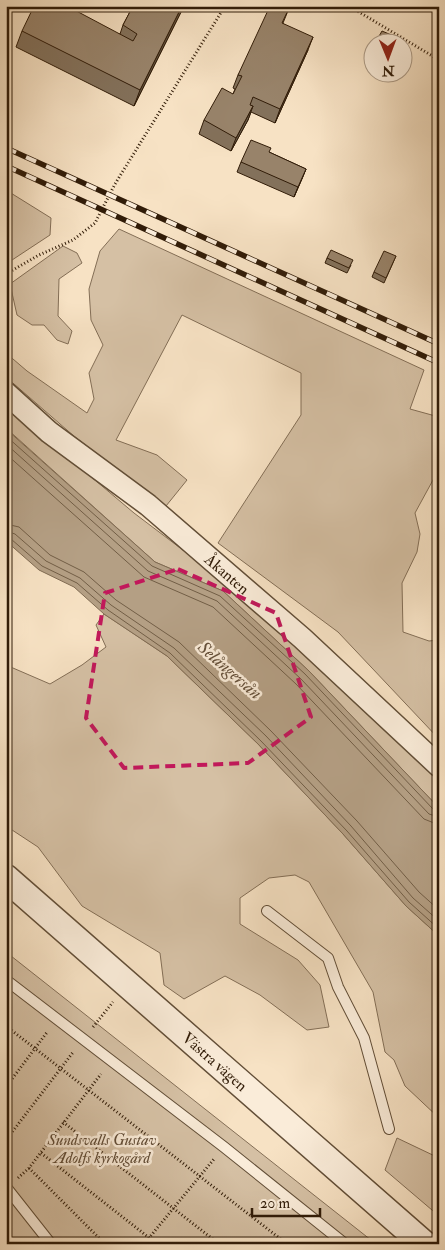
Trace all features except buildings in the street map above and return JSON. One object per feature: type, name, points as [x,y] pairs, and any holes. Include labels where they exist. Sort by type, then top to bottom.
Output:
[{"type":"street","name":"Åkanten","points":[[6,393],[49,432],[148,505],[295,632],[439,766]]},
{"type":"street","name":"Västra vägen","points":[[6,878],[424,1244]]},
{"type":"lane","points":[[267,912],[328,958],[338,987],[364,1038],[389,1129]]},
{"type":"lane","points":[[6,980],[111,1062],[224,1146],[345,1244]]},
{"type":"lane","points":[[8,1188],[51,1244]]},
{"type":"path","points":[[6,274],[39,255],[73,240],[95,223],[115,184],[224,6]]},
{"type":"path","points":[[349,6],[439,60]]},
{"type":"path","points":[[6,1140],[113,1002]]},
{"type":"path","points":[[6,1086],[57,1019]]},
{"type":"path","points":[[7,1028],[36,1048],[287,1244]]},
{"type":"path","points":[[8,1188],[29,1168],[111,1062]]},
{"type":"path","points":[[63,1122],[219,1244]]},
{"type":"path","points":[[144,1244],[224,1146]]},
{"type":"path","points":[[41,1153],[157,1244]]},
{"type":"path","points":[[29,1168],[105,1244]]},
{"type":"highlighted area","points":[[178,569],[276,613],[311,717],[248,763],[124,768],[86,718],[105,593]]},
{"type":"green space","points":[[6,190],[51,218],[50,235],[6,264]]},
{"type":"green space","points":[[119,229],[424,370],[410,409],[439,417],[439,469],[415,513],[420,534],[417,552],[402,583],[403,632],[429,641],[439,640],[439,739],[338,632],[218,543],[301,415],[301,373],[182,315],[116,440],[157,455],[187,480],[166,506],[75,437],[6,377],[6,353],[27,371],[87,413],[94,399],[89,373],[103,345],[91,320],[89,289],[100,251]]},
{"type":"green space","points":[[63,246],[77,253],[82,263],[59,279],[58,316],[72,331],[68,344],[57,340],[44,325],[32,325],[17,315],[10,284]]},
{"type":"green space","points":[[6,405],[134,513],[262,610],[313,656],[439,777],[439,808],[309,671],[223,591],[155,562],[6,428]]},
{"type":"green space","points":[[104,614],[167,656],[258,744],[343,834],[406,906],[439,936],[439,1118],[405,1086],[394,1060],[385,1052],[373,992],[309,882],[295,875],[269,878],[240,898],[240,924],[298,960],[320,985],[329,1027],[307,1030],[260,995],[225,976],[184,999],[164,985],[160,953],[82,906],[38,847],[6,826],[6,665],[50,684],[82,665],[106,647],[96,625]]},
{"type":"green space","name":"Sundsvalls Gustav Adolfs kyrkogård","points":[[6,952],[376,1244],[6,1244]]},
{"type":"green space","points":[[397,1138],[439,1158],[439,1216],[385,1170]]},
{"type":"water","name":"Selångersån","points":[[6,429],[155,562],[223,591],[309,671],[439,808],[439,936],[406,906],[343,834],[258,744],[167,656],[104,614],[74,587],[39,570],[6,541]]},
{"type":"railway","points":[[6,148],[439,344]]},
{"type":"railway","points":[[6,166],[439,363]]}]
